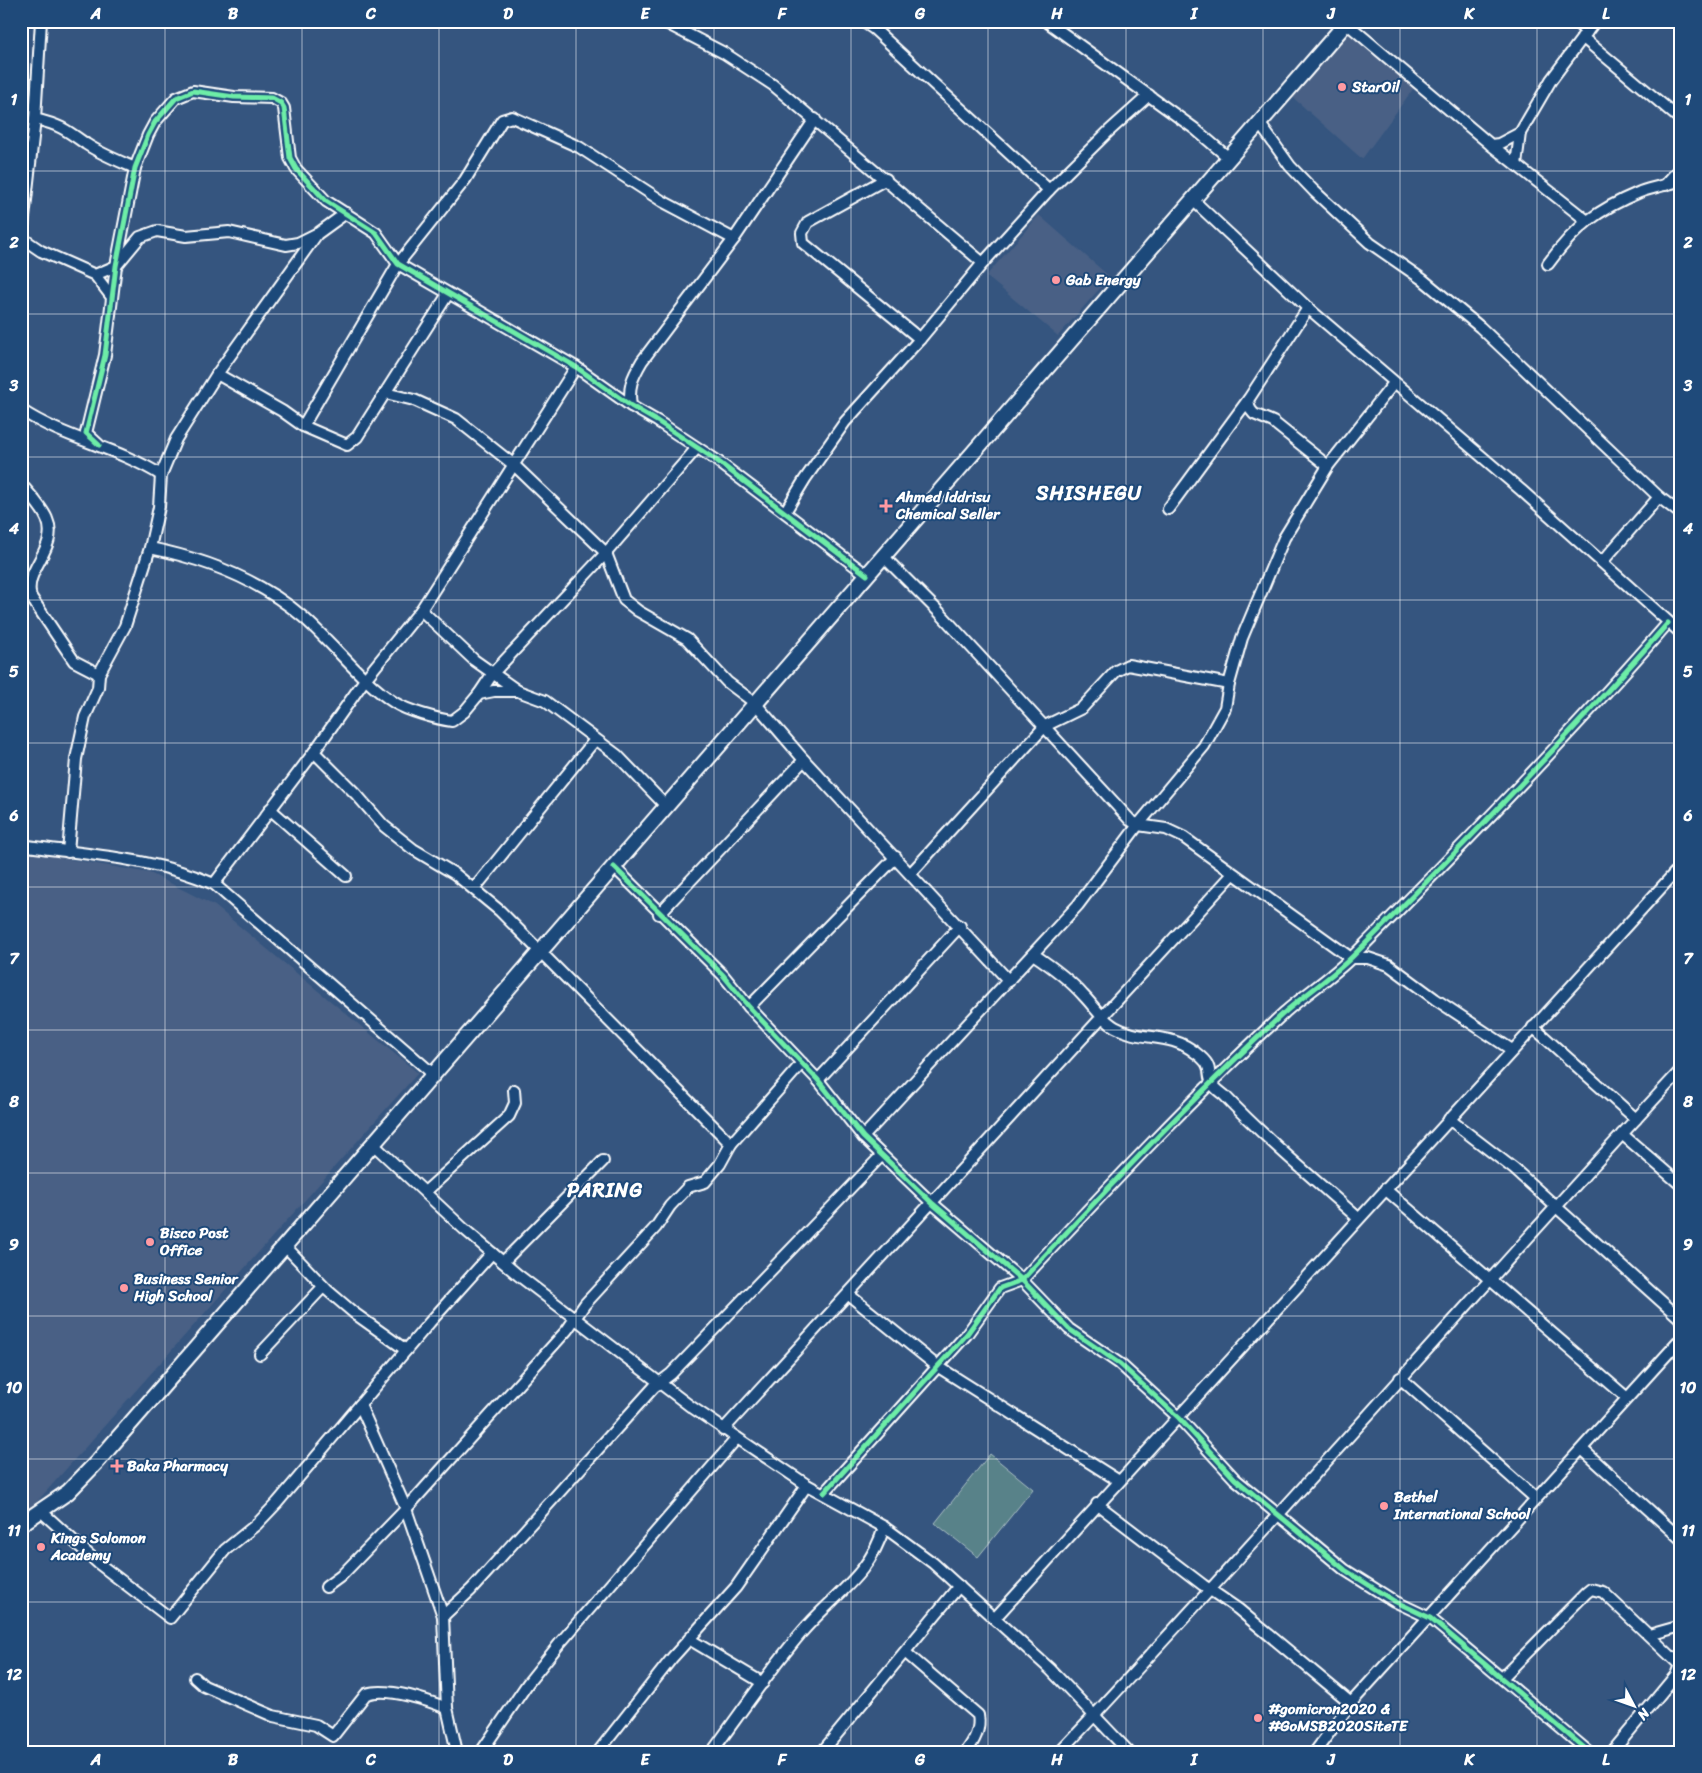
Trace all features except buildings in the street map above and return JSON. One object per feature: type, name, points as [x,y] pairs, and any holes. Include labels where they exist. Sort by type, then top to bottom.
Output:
[{"type":"main road","points":[[21,1524],[42,1512],[68,1492],[97,1462],[286,1247],[433,1074],[542,953],[666,806],[1194,201],[1346,22]]},
{"type":"street","points":[[41,21],[22,241],[95,275],[111,296]]},
{"type":"street","points":[[656,21],[668,24],[724,53],[773,85],[983,263]]},
{"type":"street","points":[[862,21],[874,29],[1049,190]]},
{"type":"street","points":[[1046,21],[1195,129],[1230,159]]},
{"type":"street","points":[[1575,21],[1584,34],[1681,120]]},
{"type":"street","points":[[1516,165],[1520,133],[1551,80],[1595,21]]},
{"type":"street","points":[[1346,22],[1516,165],[1586,220]]},
{"type":"street","points":[[86,433],[105,355],[111,296],[135,168],[151,128],[176,98],[193,90],[234,97],[272,98],[281,103],[284,108],[290,158],[296,168],[326,200],[376,233],[398,264],[576,367],[631,406],[716,460],[867,575]]},
{"type":"street","points":[[785,512],[805,479],[845,422],[920,339],[983,263],[1049,190],[1109,131],[1150,96]]},
{"type":"street","points":[[303,426],[398,264],[465,180],[502,120],[512,117],[579,147],[662,201],[734,239]]},
{"type":"street","points":[[631,406],[628,390],[632,377],[734,239],[814,118]]},
{"type":"street","points":[[34,119],[54,124],[75,134],[86,144],[135,168]]},
{"type":"street","points":[[1260,124],[1290,166],[1370,243],[1422,279],[1480,327],[1659,497],[1681,514]]},
{"type":"street","points":[[1491,144],[1499,144],[1520,133]]},
{"type":"street","points":[[1664,186],[1681,167]]},
{"type":"street","points":[[886,179],[808,222],[802,233],[803,242],[920,339]]},
{"type":"street","points":[[1548,264],[1563,243],[1586,220],[1642,191],[1681,180]]},
{"type":"street","points":[[1194,201],[1308,308],[1521,490],[1681,633]]},
{"type":"street","points":[[95,275],[116,266],[140,238],[157,231],[186,236],[229,232],[286,245],[298,243],[317,234],[346,214]]},
{"type":"street","points":[[68,852],[80,735],[85,717],[98,688],[100,674],[126,626],[150,548],[159,507],[161,475],[176,439],[217,374],[317,234]]},
{"type":"street","points":[[217,374],[282,411],[303,426],[347,446],[357,438],[448,294]]},
{"type":"street","points":[[1168,509],[1248,400],[1308,308]]},
{"type":"street","points":[[214,884],[314,752],[366,678],[421,610],[576,367]]},
{"type":"street","points":[[863,1137],[1078,905],[1138,826],[1204,746],[1225,708],[1229,684],[1242,638],[1284,538],[1328,466],[1394,383]]},
{"type":"street","points":[[385,393],[414,400],[456,419],[514,465],[606,553],[624,600],[638,611],[687,639],[727,682],[755,703],[804,760],[911,873],[1009,981]]},
{"type":"street","points":[[1248,400],[1250,409],[1254,414],[1273,422],[1328,466]]},
{"type":"street","points":[[21,410],[71,437],[99,445],[161,475]]},
{"type":"street","points":[[71,437],[86,433]]},
{"type":"street","points":[[86,433],[99,445]]},
{"type":"street","points":[[150,548],[185,555],[222,568],[266,590],[302,617],[395,703],[442,720],[452,721],[464,712],[493,673],[606,553],[696,449]]},
{"type":"street","points":[[21,484],[48,521],[44,556],[31,576],[27,587],[31,597],[74,661],[100,674]]},
{"type":"street","points":[[1602,562],[1659,497]]},
{"type":"street","points":[[883,556],[1045,726],[1096,785],[1138,826],[1166,829],[1183,837],[1351,958],[1368,958],[1389,965],[1435,999],[1512,1050]]},
{"type":"street","points":[[421,610],[474,660],[518,691],[544,701],[617,755],[666,806]]},
{"type":"street","points":[[824,1493],[967,1334],[1000,1288],[1022,1280],[1212,1084],[1287,1011],[1351,958],[1537,768],[1668,623]]},
{"type":"street","points":[[911,873],[1045,726],[1082,708],[1116,671],[1128,665],[1229,684]]},
{"type":"street","points":[[479,694],[494,690],[518,691]]},
{"type":"street","points":[[474,889],[595,740]]},
{"type":"street","points":[[314,752],[356,794],[384,826],[413,849],[455,874],[474,889],[542,953],[731,1144]]},
{"type":"street","points":[[659,914],[804,760]]},
{"type":"street","points":[[270,809],[346,876]]},
{"type":"street","points":[[21,845],[156,864],[184,871],[214,884],[433,1074]]},
{"type":"street","points":[[749,1006],[896,857]]},
{"type":"street","points":[[995,1618],[1097,1504],[1180,1418],[1358,1218],[1681,866]]},
{"type":"street","points":[[614,867],[659,914],[723,975],[749,1006],[818,1080],[863,1137],[881,1156],[933,1204],[1022,1280],[1069,1329],[1120,1364],[1180,1418],[1235,1479],[1349,1572],[1394,1601],[1430,1618],[1503,1677],[1533,1706],[1589,1752]]},
{"type":"street","points":[[723,1430],[933,1204],[1233,874]]},
{"type":"street","points":[[818,1080],[960,926]]},
{"type":"street","points":[[1033,954],[1056,970],[1077,989],[1102,1019],[1130,1033],[1162,1037],[1180,1043],[1209,1065],[1212,1084],[1243,1116],[1358,1218]]},
{"type":"street","points":[[1533,1027],[1636,1118]]},
{"type":"street","points":[[326,1587],[341,1576],[406,1509],[567,1330],[585,1304],[656,1227],[670,1206],[688,1187],[705,1182],[720,1164],[731,1144],[802,1063]]},
{"type":"street","points":[[1060,1752],[1211,1590],[1400,1378],[1681,1070]]},
{"type":"street","points":[[1669,1082],[1681,1082]]},
{"type":"street","points":[[425,1192],[510,1116],[515,1103],[514,1090]]},
{"type":"street","points":[[1449,1119],[1514,1169],[1681,1319]]},
{"type":"street","points":[[1622,1134],[1681,1185]]},
{"type":"street","points":[[374,1145],[502,1262],[575,1319],[723,1430],[807,1485],[884,1527],[960,1586],[1069,1687],[1129,1752]]},
{"type":"street","points":[[443,1616],[471,1590],[561,1488],[660,1382],[671,1374],[881,1156]]},
{"type":"street","points":[[502,1262],[603,1161]]},
{"type":"street","points":[[1385,1189],[1626,1397]]},
{"type":"street","points":[[286,1247],[323,1287],[354,1313],[406,1350]]},
{"type":"street","points":[[42,1512],[98,1564],[170,1618],[224,1550],[266,1515],[406,1350],[492,1253]]},
{"type":"street","points":[[260,1354],[323,1287]]},
{"type":"street","points":[[849,1295],[937,1366],[1119,1481]]},
{"type":"street","points":[[1322,1750],[1351,1702],[1430,1618],[1535,1498],[1681,1339]]},
{"type":"street","points":[[1400,1378],[1535,1498]]},
{"type":"street","points":[[360,1405],[406,1509],[443,1616],[447,1708],[457,1752]]},
{"type":"street","points":[[481,1752],[528,1682],[736,1438]]},
{"type":"street","points":[[1582,1449],[1681,1539]]},
{"type":"street","points":[[598,1752],[689,1639],[736,1587],[807,1485]]},
{"type":"street","points":[[1097,1504],[1211,1590],[1238,1608],[1351,1702]]},
{"type":"street","points":[[712,1752],[801,1633],[864,1568],[878,1547],[884,1527]]},
{"type":"street","points":[[822,1752],[960,1586]]},
{"type":"street","points":[[1503,1677],[1591,1589],[1603,1592],[1679,1662],[1679,1671],[1612,1752]]},
{"type":"street","points":[[1650,1635],[1681,1626]]},
{"type":"street","points":[[689,1639],[763,1683]]},
{"type":"street","points":[[906,1653],[978,1715],[979,1722],[976,1735],[966,1752]]},
{"type":"street","points":[[196,1678],[204,1686],[273,1716],[316,1725],[333,1736],[366,1694],[372,1692],[382,1691],[426,1700],[447,1708]]},
{"type":"shaded area","points":[[1345,29],[1416,85],[1362,159],[1289,94]]},
{"type":"shaded area","points":[[1039,215],[1110,277],[1058,336],[986,276]]},
{"type":"shaded area","name":"Business Senior High School","points":[[21,851],[150,873],[215,906],[418,1073],[35,1504],[21,1511]]},
{"type":"green space","points":[[990,1454],[1033,1489],[978,1557],[935,1523]]},
{"type":"cycle path","points":[[99,445],[86,433],[105,355],[116,266],[135,168],[148,135],[155,122],[176,98],[193,91],[234,97],[272,98],[281,103],[284,108],[290,158],[296,169],[326,201],[376,233],[398,264],[576,367],[631,406],[716,460],[867,575]]},
{"type":"cycle path","points":[[824,1493],[967,1334],[1000,1288],[1022,1280],[1217,1077],[1285,1012],[1353,956],[1514,792],[1668,623]]},
{"type":"cycle path","points":[[614,867],[723,975],[749,1007],[818,1080],[863,1137],[933,1204],[1022,1280],[1069,1329],[1120,1364],[1179,1418],[1235,1479],[1345,1570],[1394,1601],[1430,1618],[1589,1752]]},
{"type":"place","name":"StarOil","points":[[1342,87]]},
{"type":"place","name":"Gab Energy","points":[[1056,280]]},
{"type":"place","name":"Ahmed Iddrisu Chemical Seller","points":[[886,506]]},
{"type":"place","name":"Bisco Post Office","points":[[150,1242]]},
{"type":"place","name":"Business Senior High School","points":[[124,1288]]},
{"type":"place","name":"Baka Pharmacy","points":[[117,1466]]},
{"type":"place","name":"Bethel International School","points":[[1384,1506]]},
{"type":"place","name":"Kings Solomon Academy","points":[[41,1547]]},
{"type":"place","name":"#gomicron2020 & #GoMSB2020SiteTE","points":[[1258,1718]]},
{"type":"district","name":"SHISHEGU","points":[[1089,493]]},
{"type":"district","name":"PARING","points":[[605,1190]]}]
